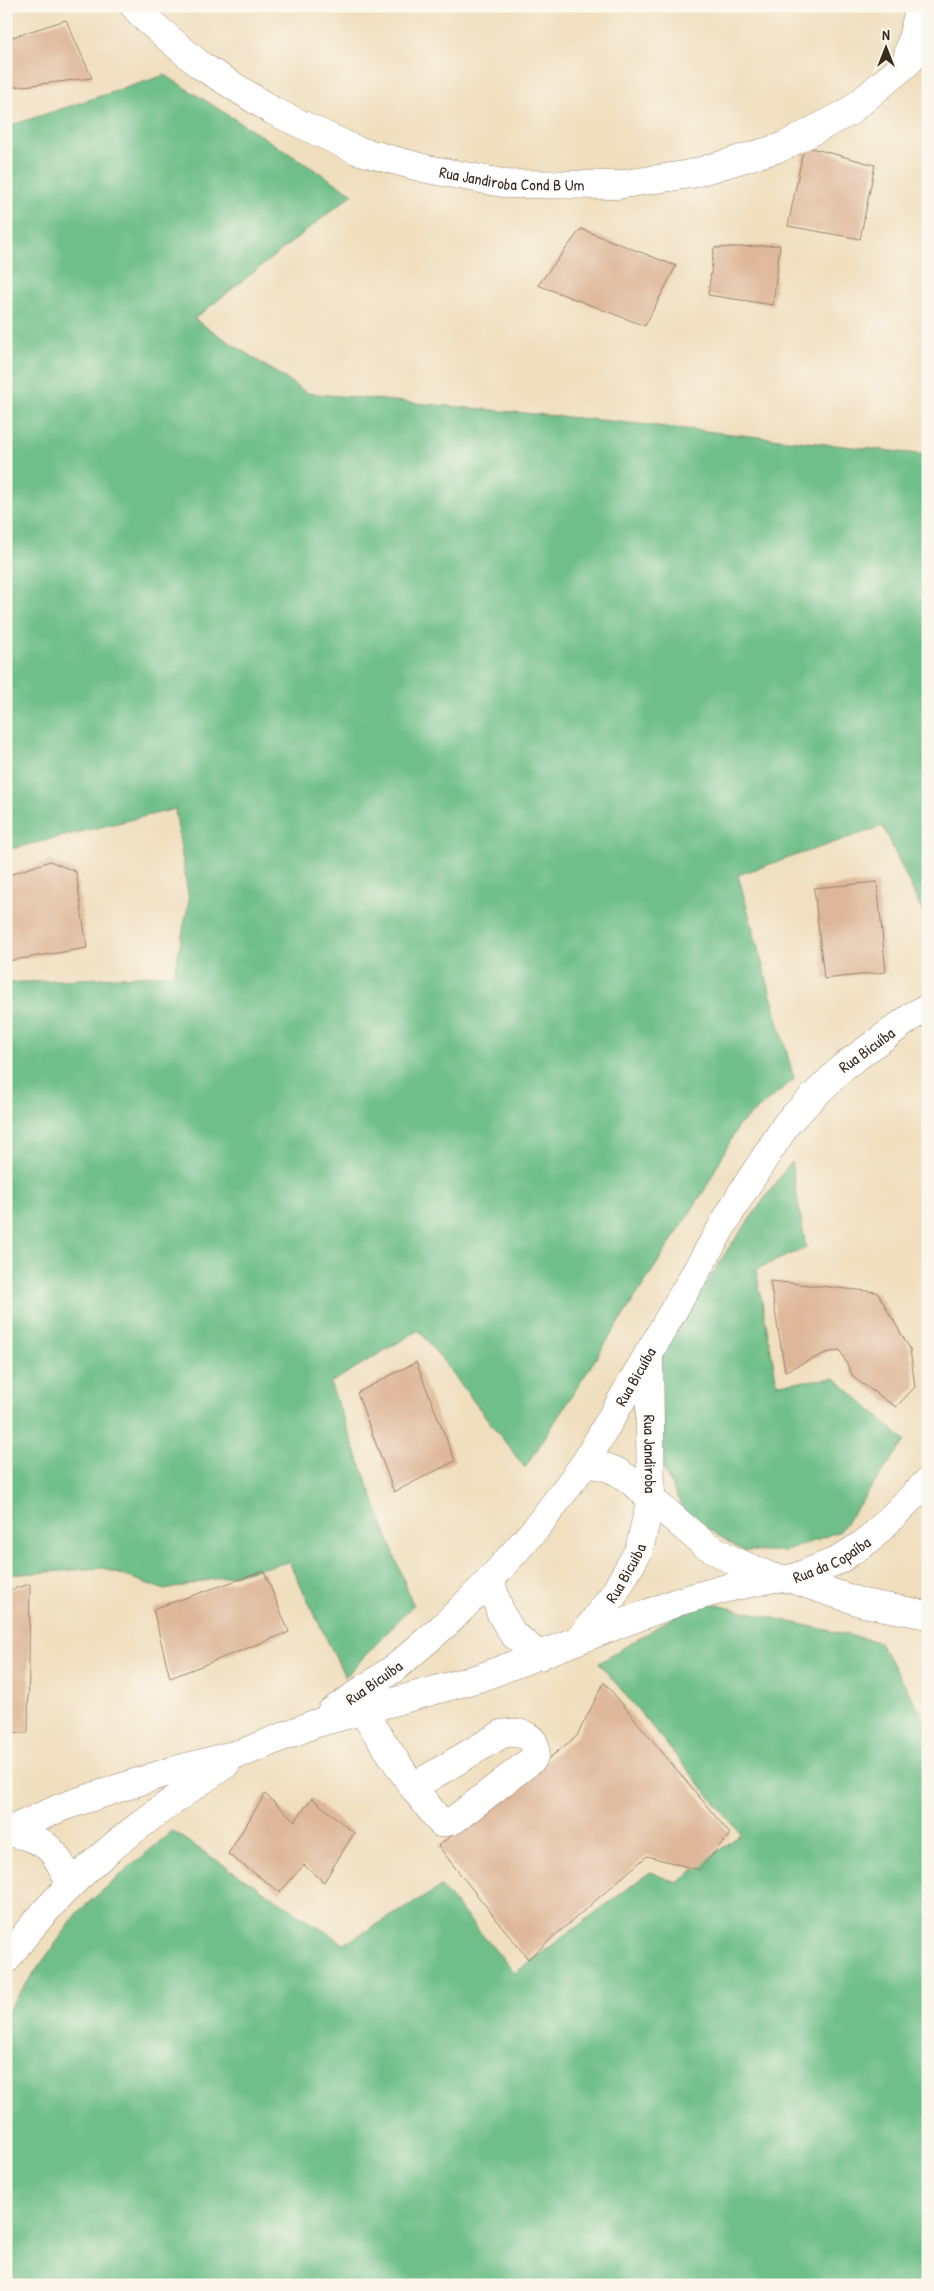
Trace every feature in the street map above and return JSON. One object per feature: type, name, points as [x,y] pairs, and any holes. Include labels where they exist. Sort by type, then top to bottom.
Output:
[{"type":"street","name":"Rua Jandiroba Cond B Um","points":[[134,6],[145,18],[200,65],[273,111],[356,150],[427,169],[508,184],[617,184],[691,174],[782,147],[849,112],[906,64],[928,42]]},
{"type":"street","points":[[906,64],[920,6]]},
{"type":"street","name":"Rua Bicuíba","points":[[314,1724],[396,1667],[446,1624],[490,1580],[537,1527],[585,1464],[741,1194],[788,1122],[843,1067],[914,1015],[928,1008]]},
{"type":"street","name":"Rua Jandiroba","points":[[649,1353],[651,1499],[704,1544],[732,1560],[783,1578]]},
{"type":"street","points":[[585,1464],[608,1467],[622,1473],[651,1499]]},
{"type":"street","name":"Rua da Copaíba","points":[[783,1578],[839,1560],[870,1539],[928,1481]]},
{"type":"street","name":"Rua Bicuiba","points":[[581,1638],[614,1594],[639,1550],[651,1499]]},
{"type":"street","name":"Rua Bicuíba","points":[[7,1832],[62,1807],[171,1771],[245,1752],[314,1724],[482,1676],[540,1656],[581,1638],[680,1601],[727,1588],[783,1578]]},
{"type":"street","name":"Rua da Copaíba","points":[[783,1578],[863,1603],[928,1615]]},
{"type":"street","points":[[490,1580],[501,1614],[513,1634],[540,1656]]},
{"type":"street","points":[[362,1711],[412,1788]]},
{"type":"street","name":"Rua Bicuíba","points":[[6,1960],[70,1884],[127,1833],[245,1752]]},
{"type":"street","points":[[7,1832],[30,1836],[46,1845],[60,1859],[70,1884]]},
{"type":"green space","points":[[165,75],[353,194],[194,319],[307,393],[610,421],[928,455],[928,924],[883,826],[738,875],[794,1079],[738,1126],[704,1191],[525,1468],[419,1330],[330,1383],[413,1605],[345,1677],[289,1562],[165,1590],[103,1568],[6,1575],[6,983],[174,974],[189,901],[175,809],[6,850],[6,127]]},
{"type":"green space","points":[[791,1162],[806,1248],[756,1269],[777,1384],[835,1378],[905,1441],[840,1531],[786,1551],[743,1551],[686,1515],[655,1452],[655,1366],[728,1249]]},
{"type":"green space","points":[[699,1601],[879,1642],[928,1724],[928,2285],[19,2285],[6,2283],[6,2014],[80,1910],[172,1831],[344,1944],[441,1887],[515,1973],[650,1872],[677,1883],[741,1834],[599,1663]]},
{"type":"building","points":[[66,20],[92,78],[6,88],[6,39]]},
{"type":"building","points":[[804,146],[875,165],[860,239],[788,226]]},
{"type":"building","points":[[581,229],[676,266],[645,326],[538,285]]},
{"type":"building","points":[[780,245],[773,305],[708,295],[714,248]]},
{"type":"building","points":[[50,861],[76,872],[87,948],[8,961],[6,958],[6,876]]},
{"type":"building","points":[[877,882],[886,972],[824,979],[814,888]]},
{"type":"building","points":[[770,1281],[877,1292],[910,1349],[915,1387],[896,1407],[854,1378],[840,1350],[826,1353],[785,1371]]},
{"type":"building","points":[[416,1362],[455,1461],[394,1492],[357,1393]]},
{"type":"building","points":[[264,1571],[289,1632],[170,1678],[153,1609]]},
{"type":"building","points":[[30,1584],[28,1733],[6,1732],[6,1591]]},
{"type":"building","points":[[604,1682],[730,1834],[699,1870],[647,1856],[528,1959],[438,1846],[577,1736]]},
{"type":"building","points":[[265,1794],[295,1821],[312,1798],[354,1833],[324,1882],[304,1865],[280,1892],[228,1854]]}]
